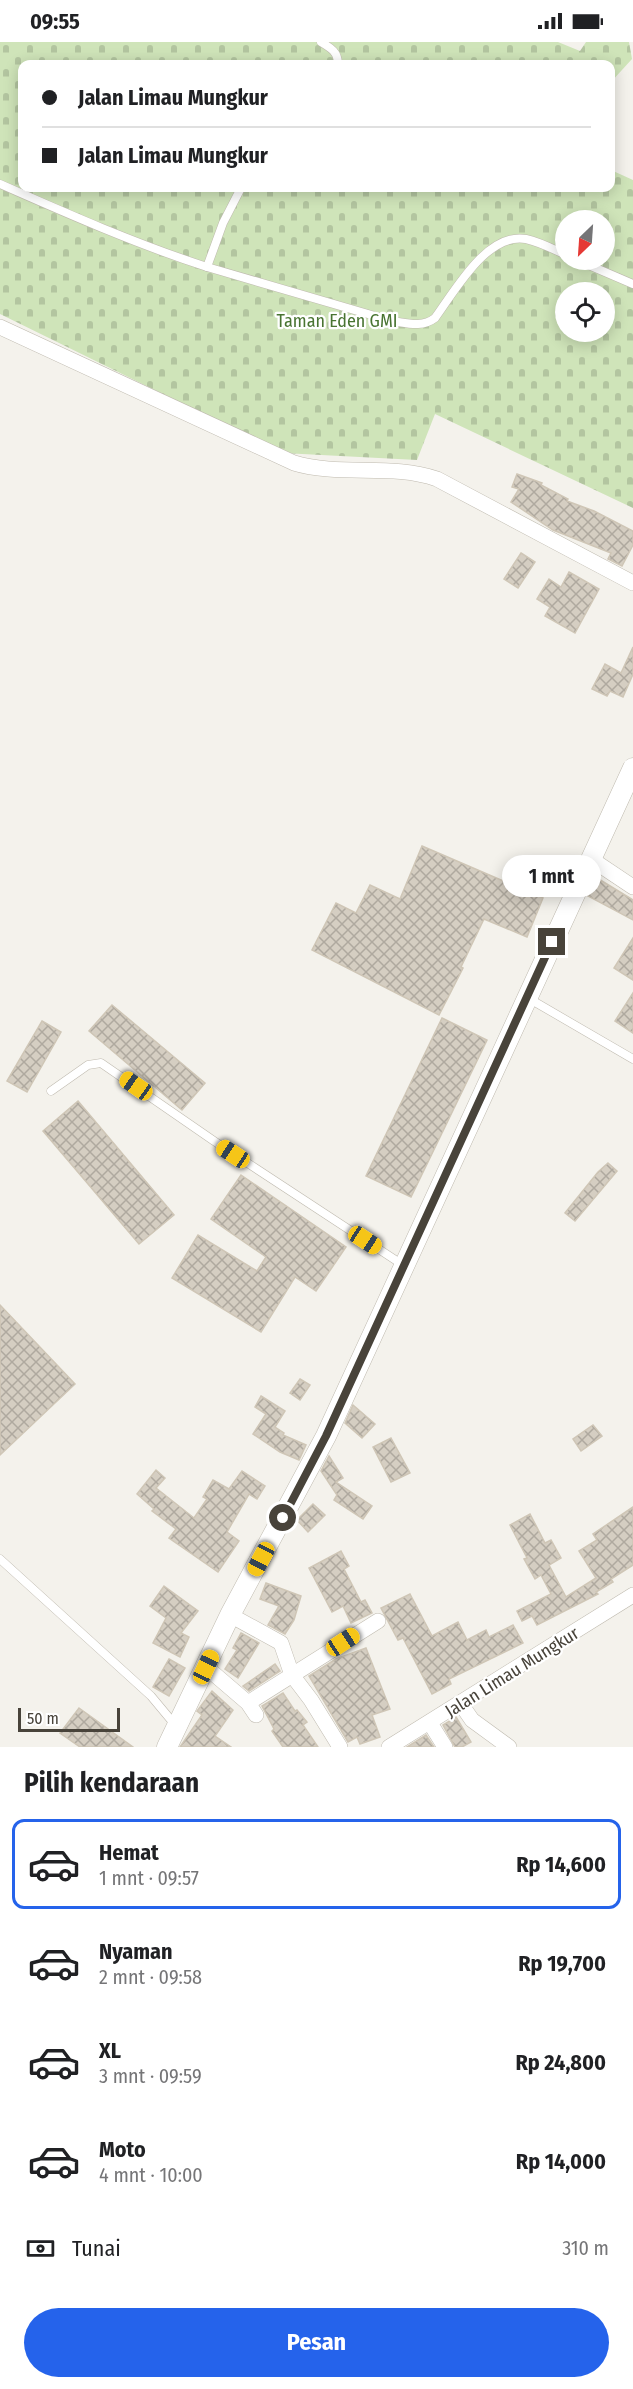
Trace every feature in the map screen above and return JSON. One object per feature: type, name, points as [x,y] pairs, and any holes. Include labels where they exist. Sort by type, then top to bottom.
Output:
[{"type":"street","points":[[0,327],[294,463],[317,468],[414,473],[437,479],[633,583]]},
{"type":"street","points":[[167,1747],[230,1615],[326,1436],[633,768]]},
{"type":"street","points":[[591,859],[633,887]]},
{"type":"street","name":"Jalan Limau Mungkur","points":[[389,1747],[633,1595]]},
{"type":"street","points":[[230,1615],[281,1643],[292,1675],[311,1700],[340,1747]]},
{"type":"street","points":[[206,1667],[252,1709],[292,1675],[378,1621]]},
{"type":"street","points":[[461,1704],[472,1720],[509,1747]]},
{"type":"street","points":[[430,1723],[445,1747]]},
{"type":"lane","points":[[321,42],[334,51],[338,60]]},
{"type":"lane","points":[[0,184],[18,192]]},
{"type":"lane","points":[[19,192],[166,254],[392,321],[429,323],[478,260],[503,241],[527,239],[555,250]]},
{"type":"lane","points":[[207,267],[223,223],[239,192]]},
{"type":"lane","points":[[600,270],[633,284]]},
{"type":"lane","points":[[527,997],[633,1059]]},
{"type":"lane","points":[[51,1091],[88,1065],[101,1063],[214,1141],[403,1265]]},
{"type":"lane","points":[[0,1559],[151,1696],[177,1727]]},
{"type":"green space","name":"Taman Eden GMI","points":[[0,42],[558,42],[580,51],[586,42],[629,42],[632,59],[615,78],[615,60],[18,60],[18,192],[615,192],[615,172],[633,180],[633,508],[435,414],[417,460],[283,453],[0,314]]},
{"type":"building","points":[[517,474],[542,483],[541,485],[568,499],[567,501],[594,511],[633,531],[633,545],[622,566],[608,559],[611,553],[553,530],[511,502],[519,489],[512,487]]},
{"type":"building","points":[[521,553],[535,562],[518,588],[504,579]]},
{"type":"building","points":[[569,572],[599,589],[575,633],[545,616],[550,607],[537,599],[549,579],[561,587]]},
{"type":"building","points":[[633,647],[633,674],[623,697],[610,691],[607,696],[592,689],[605,664],[621,673]]},
{"type":"building","points":[[422,846],[543,898],[527,937],[484,919],[439,1015],[312,950],[336,903],[356,913],[370,885],[400,899]]},
{"type":"building","points":[[597,878],[633,900],[633,920],[588,896]]},
{"type":"building","points":[[633,938],[633,980],[614,968]]},
{"type":"building","points":[[633,993],[633,1033],[615,1021]]},
{"type":"building","points":[[112,1005],[205,1083],[182,1110],[89,1031]]},
{"type":"building","points":[[442,1018],[487,1040],[411,1197],[366,1176]]},
{"type":"building","points":[[42,1021],[61,1032],[27,1092],[7,1081]]},
{"type":"building","points":[[78,1101],[174,1215],[139,1244],[43,1131]]},
{"type":"building","points":[[608,1163],[617,1171],[575,1221],[565,1213]]},
{"type":"building","points":[[241,1175],[346,1247],[316,1291],[295,1277],[261,1332],[172,1278],[198,1235],[257,1271],[266,1257],[211,1219]]},
{"type":"building","points":[[0,1305],[75,1384],[0,1455]]},
{"type":"building","points":[[300,1379],[310,1385],[300,1400],[290,1393]]},
{"type":"building","points":[[261,1396],[285,1411],[275,1427],[284,1433],[283,1435],[306,1445],[299,1460],[280,1452],[253,1434],[266,1414],[255,1407]]},
{"type":"building","points":[[353,1405],[375,1424],[362,1438],[345,1423]]},
{"type":"building","points":[[593,1425],[602,1436],[581,1451],[573,1439]]},
{"type":"building","points":[[391,1438],[410,1473],[391,1482],[373,1447]]},
{"type":"building","points":[[329,1456],[343,1478],[336,1482],[372,1506],[363,1519],[334,1500],[337,1495],[321,1471]]},
{"type":"building","points":[[156,1470],[165,1478],[156,1488],[194,1518],[207,1499],[203,1497],[213,1480],[229,1489],[242,1471],[265,1486],[257,1499],[249,1494],[227,1532],[239,1541],[218,1572],[169,1538],[176,1529],[152,1511],[154,1509],[137,1494]]},
{"type":"building","points":[[313,1504],[325,1515],[308,1532],[297,1520]]},
{"type":"building","points":[[633,1507],[633,1565],[611,1579],[613,1582],[596,1592],[598,1594],[537,1625],[532,1616],[522,1621],[517,1611],[551,1594],[541,1575],[535,1579],[510,1525],[530,1514],[545,1543],[551,1540],[561,1558],[549,1565],[566,1597],[596,1578],[579,1551],[597,1540],[593,1534]]},
{"type":"building","points":[[341,1551],[349,1566],[344,1569],[361,1602],[365,1600],[372,1613],[351,1623],[343,1606],[332,1612],[309,1568]]},
{"type":"building","points":[[266,1583],[301,1596],[294,1620],[285,1634],[268,1625],[279,1606],[260,1599]]},
{"type":"building","points":[[164,1586],[198,1611],[181,1633],[189,1637],[180,1657],[153,1643],[166,1618],[150,1606]]},
{"type":"building","points":[[410,1594],[432,1636],[458,1622],[467,1640],[486,1630],[489,1637],[513,1625],[523,1643],[449,1679],[451,1684],[432,1694],[403,1638],[398,1640],[381,1608]]},
{"type":"building","points":[[241,1633],[259,1643],[238,1678],[225,1669],[237,1650],[233,1648]]},
{"type":"building","points":[[366,1648],[390,1709],[372,1715],[380,1737],[360,1744],[357,1737],[348,1742],[309,1676],[336,1659]]},
{"type":"building","points":[[169,1659],[185,1668],[169,1696],[153,1687]]},
{"type":"building","points":[[275,1664],[280,1671],[249,1691],[243,1686]]},
{"type":"building","points":[[212,1691],[233,1710],[215,1736],[231,1747],[180,1747],[202,1715],[197,1711]]},
{"type":"building","points":[[283,1693],[295,1711],[297,1710],[307,1722],[303,1725],[318,1747],[283,1747],[272,1731],[274,1729],[262,1706]]},
{"type":"building","points":[[79,1708],[133,1747],[80,1747],[60,1733]]},
{"type":"building","points":[[456,1717],[471,1742],[462,1747],[455,1747],[443,1725]]},
{"type":"building","points":[[426,1735],[434,1747],[407,1747]]},
{"type":"route","points":[[283,1518],[326,1436],[552,942]]}]
